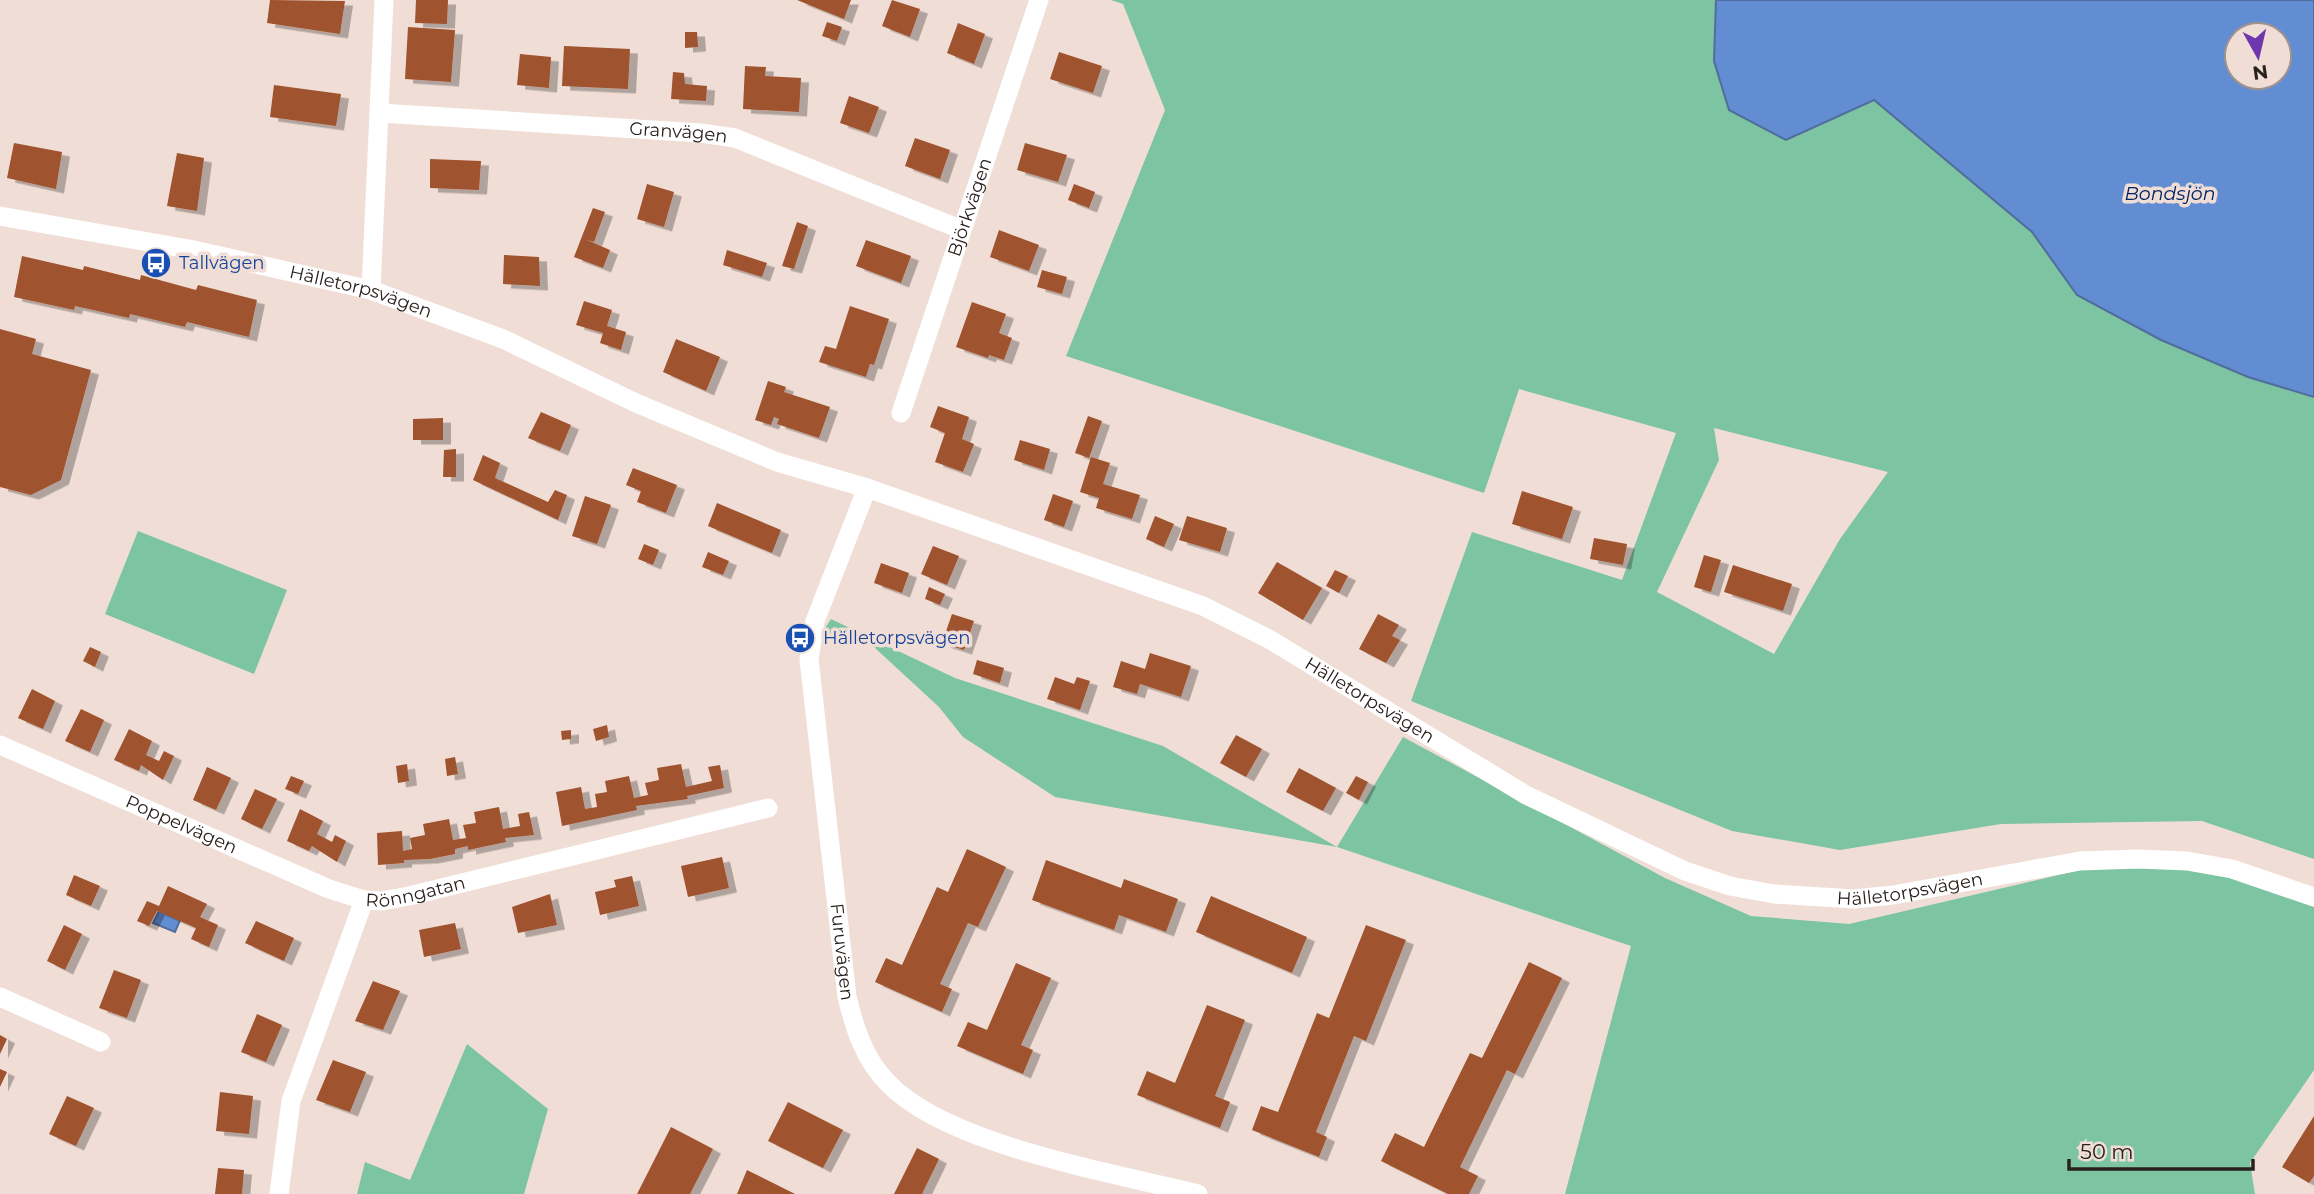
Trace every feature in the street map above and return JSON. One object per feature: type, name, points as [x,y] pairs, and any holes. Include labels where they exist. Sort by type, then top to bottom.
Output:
[{"type":"street","points":[[371,290],[384,0]]},
{"type":"street","name":"Björkvägen","points":[[901,413],[960,229],[1039,0]]},
{"type":"street","name":"Granvägen","points":[[380,113],[701,133],[735,138],[960,229]]},
{"type":"street","name":"Hälletorpsvägen","points":[[0,216],[189,249],[371,290],[503,339],[701,432],[777,462],[867,488],[1203,606],[1280,646],[1526,795],[1685,871],[1730,886],[1774,894],[1854,899],[1893,895],[2080,861],[2138,859],[2187,861],[2232,869],[2314,897]]},
{"type":"street","name":"Furuvägen","points":[[867,488],[815,621],[809,659],[847,997],[856,1031],[868,1059],[888,1084],[911,1103],[947,1124],[996,1142],[1198,1194]]},
{"type":"street","name":"Poppelvägen","points":[[0,746],[337,892],[365,900]]},
{"type":"street","name":"Rönngatan","points":[[279,1194],[290,1101],[365,900],[382,901],[409,896],[768,808]]},
{"type":"street","points":[[0,997],[101,1042]]},
{"type":"green space","points":[[1111,0],[1716,0],[1714,61],[1786,140],[1874,100],[2032,232],[2077,295],[2161,340],[2248,377],[2314,397],[2314,859],[2202,821],[2001,824],[1840,850],[1732,831],[1411,701],[1472,532],[1622,580],[1676,433],[1519,389],[1484,493],[1066,356],[1165,110],[1123,4]],"holes":[[[1714,428],[1888,472],[1840,539],[1774,654],[1657,592],[1719,460]]]},
{"type":"green space","points":[[138,531],[287,590],[254,674],[105,614]]},
{"type":"green space","points":[[831,619],[955,678],[1163,746],[1337,847],[1055,797],[963,737],[939,707],[874,647],[820,636]]},
{"type":"green space","points":[[1403,737],[1665,878],[1751,916],[1849,924],[2123,860],[2314,890],[2314,1070],[2250,1163],[2255,1194],[1565,1194],[1631,946],[1337,847]]},
{"type":"green space","points":[[467,1044],[548,1109],[524,1194],[357,1194],[365,1162],[410,1180]]},
{"type":"water","name":"Bondsjön","points":[[1716,0],[2314,0],[2314,397],[2248,377],[2161,340],[2077,295],[2032,232],[1874,100],[1786,140],[1729,110],[1714,61]]},
{"type":"water","points":[[160,909],[181,918],[175,932],[153,923]]},
{"type":"building","points":[[270,0],[345,1],[340,34],[267,23]]},
{"type":"building","points":[[416,0],[448,0],[447,24],[415,23]]},
{"type":"building","points":[[797,0],[851,0],[844,19]]},
{"type":"building","points":[[892,0],[920,9],[910,37],[882,26]]},
{"type":"building","points":[[827,22],[842,27],[837,41],[822,36]]},
{"type":"building","points":[[958,23],[985,34],[974,64],[947,53]]},
{"type":"building","points":[[408,27],[455,30],[451,82],[405,79]]},
{"type":"building","points":[[685,32],[697,32],[698,47],[685,48]]},
{"type":"building","points":[[564,46],[630,49],[628,89],[562,86]]},
{"type":"building","points":[[1059,52],[1102,66],[1093,93],[1050,79]]},
{"type":"building","points":[[520,54],[551,57],[549,88],[517,85]]},
{"type":"building","points":[[745,66],[766,67],[765,76],[801,78],[799,112],[743,109]]},
{"type":"building","points":[[673,72],[684,73],[685,84],[707,86],[706,101],[671,99]]},
{"type":"building","points":[[274,85],[341,94],[336,126],[270,117]]},
{"type":"building","points":[[849,96],[879,107],[869,133],[840,123]]},
{"type":"building","points":[[915,138],[950,150],[940,179],[905,166]]},
{"type":"building","points":[[14,143],[62,152],[56,189],[7,178]]},
{"type":"building","points":[[1025,143],[1067,155],[1058,182],[1017,170]]},
{"type":"building","points":[[177,153],[204,158],[197,211],[167,206]]},
{"type":"building","points":[[430,159],[481,161],[479,190],[430,188]]},
{"type":"building","points":[[647,184],[674,192],[664,227],[637,219]]},
{"type":"building","points":[[1074,184],[1095,192],[1089,208],[1068,200]]},
{"type":"building","points":[[593,208],[605,212],[594,242],[587,240],[610,250],[603,268],[574,257]]},
{"type":"building","points":[[797,222],[808,226],[794,269],[782,266]]},
{"type":"building","points":[[999,230],[1039,245],[1029,271],[990,257]]},
{"type":"building","points":[[866,240],[911,256],[901,283],[856,266]]},
{"type":"building","points":[[727,250],[767,263],[762,277],[723,265]]},
{"type":"building","points":[[504,255],[539,257],[540,286],[503,284]]},
{"type":"building","points":[[22,256],[83,270],[84,266],[140,280],[141,275],[196,290],[198,285],[257,300],[249,337],[187,322],[185,327],[130,314],[129,318],[75,306],[74,310],[14,297]]},
{"type":"building","points":[[1042,270],[1067,277],[1062,294],[1037,287]]},
{"type":"building","points":[[584,301],[612,310],[607,326],[626,332],[621,350],[600,343],[603,333],[576,325]]},
{"type":"building","points":[[972,302],[1006,314],[999,333],[1012,338],[1004,360],[989,355],[988,358],[956,347]]},
{"type":"building","points":[[850,306],[889,319],[874,365],[870,364],[866,377],[819,362],[825,346],[836,349]]},
{"type":"building","points":[[0,329],[36,339],[32,354],[91,370],[61,480],[31,495],[0,487]]},
{"type":"building","points":[[676,339],[720,357],[706,391],[663,372]]},
{"type":"building","points":[[768,381],[786,387],[784,392],[830,407],[819,438],[777,424],[779,419],[774,417],[771,425],[755,420]]},
{"type":"building","points":[[938,406],[969,417],[962,439],[974,444],[963,472],[935,462],[945,433],[930,427]]},
{"type":"building","points":[[541,412],[571,425],[560,451],[528,438]]},
{"type":"building","points":[[1088,416],[1102,421],[1089,458],[1075,453]]},
{"type":"building","points":[[443,418],[443,440],[413,440],[413,419]]},
{"type":"building","points":[[1020,440],[1050,449],[1044,470],[1014,460]]},
{"type":"building","points":[[456,449],[456,477],[443,477],[444,450]]},
{"type":"building","points":[[483,455],[500,463],[495,478],[548,502],[555,490],[567,495],[558,520],[473,480]]},
{"type":"building","points":[[1091,457],[1110,463],[1103,484],[1140,495],[1132,519],[1096,508],[1099,498],[1080,492]]},
{"type":"building","points":[[633,468],[677,485],[666,513],[637,502],[641,491],[626,485]]},
{"type":"building","points":[[1522,491],[1573,507],[1562,539],[1512,524]]},
{"type":"building","points":[[1053,494],[1073,501],[1064,527],[1044,520]]},
{"type":"building","points":[[585,496],[611,505],[597,544],[572,536]]},
{"type":"building","points":[[717,503],[781,530],[772,553],[708,526]]},
{"type":"building","points":[[1155,516],[1174,524],[1164,547],[1146,539]]},
{"type":"building","points":[[1187,516],[1227,528],[1220,552],[1179,540]]},
{"type":"building","points":[[1594,538],[1627,544],[1623,565],[1590,559]]},
{"type":"building","points":[[644,544],[659,550],[653,565],[638,559]]},
{"type":"building","points":[[933,546],[959,556],[947,585],[921,574]]},
{"type":"building","points":[[708,552],[729,561],[723,575],[702,567]]},
{"type":"building","points":[[1704,555],[1721,560],[1711,592],[1694,587]]},
{"type":"building","points":[[1277,562],[1322,588],[1303,620],[1258,593]]},
{"type":"building","points":[[881,563],[909,573],[902,593],[874,583]]},
{"type":"building","points":[[1733,565],[1792,584],[1783,611],[1724,592]]},
{"type":"building","points":[[1335,570],[1348,576],[1339,593],[1326,586]]},
{"type":"building","points":[[929,587],[945,594],[940,605],[925,599]]},
{"type":"building","points":[[952,614],[974,621],[964,650],[942,643]]},
{"type":"building","points":[[1378,614],[1399,625],[1392,636],[1400,640],[1386,663],[1359,649]]},
{"type":"building","points":[[90,647],[101,652],[95,667],[83,661]]},
{"type":"building","points":[[1150,653],[1191,666],[1181,697],[1140,684],[1137,694],[1113,687],[1121,661],[1145,669]]},
{"type":"building","points":[[977,660],[1004,668],[1000,683],[973,674]]},
{"type":"building","points":[[1055,677],[1074,684],[1077,677],[1090,681],[1080,710],[1047,699]]},
{"type":"building","points":[[32,689],[55,701],[43,729],[18,718]]},
{"type":"building","points":[[81,709],[104,720],[90,752],[65,741]]},
{"type":"building","points":[[607,725],[609,737],[596,741],[593,729]]},
{"type":"building","points":[[129,729],[152,741],[146,755],[159,761],[164,751],[174,756],[163,780],[141,765],[139,771],[114,760]]},
{"type":"building","points":[[571,730],[571,739],[562,740],[561,731]]},
{"type":"building","points":[[1236,735],[1262,749],[1246,777],[1220,763]]},
{"type":"building","points":[[455,757],[458,774],[447,776],[445,759]]},
{"type":"building","points":[[407,764],[409,781],[398,783],[396,766]]},
{"type":"building","points":[[681,764],[686,787],[712,781],[708,767],[720,765],[724,788],[687,796],[688,799],[636,806],[637,810],[562,826],[556,792],[581,787],[585,809],[597,807],[595,794],[607,792],[605,781],[629,776],[634,798],[648,795],[645,783],[659,780],[657,768]]},
{"type":"building","points":[[207,767],[231,778],[216,810],[193,800]]},
{"type":"building","points":[[1299,768],[1336,788],[1323,811],[1286,792]]},
{"type":"building","points":[[291,776],[304,781],[298,794],[285,789]]},
{"type":"building","points":[[1356,776],[1368,782],[1359,800],[1346,793]]},
{"type":"building","points":[[255,789],[277,799],[262,829],[241,819]]},
{"type":"building","points":[[499,807],[503,829],[520,826],[518,814],[529,812],[534,835],[505,838],[506,842],[468,850],[468,846],[455,849],[455,854],[430,859],[378,865],[377,833],[402,831],[403,851],[412,849],[410,838],[425,835],[423,824],[449,819],[453,840],[466,838],[463,825],[476,823],[474,812]]},
{"type":"building","points":[[300,809],[323,821],[317,834],[332,842],[335,835],[346,841],[337,862],[312,846],[309,851],[287,841]]},
{"type":"building","points":[[967,849],[1006,867],[978,927],[968,923],[940,984],[952,989],[942,1012],[875,982],[886,958],[902,965],[937,887],[948,892]]},
{"type":"building","points":[[722,857],[729,888],[688,897],[681,866]]},
{"type":"building","points":[[1046,860],[1121,888],[1124,879],[1178,899],[1166,932],[1119,915],[1114,930],[1032,900]]},
{"type":"building","points":[[74,875],[100,886],[91,906],[66,895]]},
{"type":"building","points":[[632,876],[639,906],[600,915],[595,892],[616,887],[614,880]]},
{"type":"building","points":[[168,886],[207,904],[200,917],[218,925],[209,947],[191,939],[196,928],[157,911],[149,926],[137,921],[147,901],[159,906]]},
{"type":"building","points":[[550,894],[557,925],[518,933],[512,907]]},
{"type":"building","points":[[1211,896],[1307,937],[1292,973],[1196,932]]},
{"type":"building","points":[[256,921],[294,938],[284,961],[245,943]]},
{"type":"building","points":[[455,923],[461,949],[424,957],[419,930]]},
{"type":"building","points":[[64,925],[82,934],[65,970],[47,961]]},
{"type":"building","points":[[1366,925],[1406,940],[1366,1041],[1354,1036],[1316,1132],[1327,1137],[1319,1157],[1252,1130],[1261,1106],[1278,1112],[1317,1013],[1329,1018]]},
{"type":"building","points":[[1529,962],[1562,978],[1515,1074],[1507,1070],[1460,1167],[1478,1176],[1469,1194],[1448,1194],[1381,1161],[1395,1133],[1424,1147],[1470,1053],[1482,1058]]},
{"type":"building","points":[[1016,963],[1051,978],[1021,1045],[1033,1050],[1023,1074],[957,1046],[968,1022],[987,1030]]},
{"type":"building","points":[[114,970],[141,980],[127,1018],[99,1008]]},
{"type":"building","points":[[373,981],[400,991],[383,1030],[355,1021]]},
{"type":"building","points":[[1207,1005],[1245,1020],[1215,1096],[1230,1102],[1220,1128],[1137,1095],[1147,1071],[1175,1083]]},
{"type":"building","points":[[257,1014],[282,1025],[266,1062],[241,1052]]},
{"type":"building","points":[[0,1035],[7,1039],[0,1054]]},
{"type":"building","points":[[333,1060],[366,1072],[350,1112],[316,1100]]},
{"type":"building","points":[[0,1069],[7,1072],[0,1087]]},
{"type":"building","points":[[220,1092],[253,1096],[249,1134],[216,1131]]},
{"type":"building","points":[[67,1096],[94,1108],[76,1146],[49,1134]]},
{"type":"building","points":[[788,1102],[843,1130],[823,1168],[768,1141]]},
{"type":"building","points":[[2314,1116],[2314,1176],[2309,1183],[2282,1167]]},
{"type":"building","points":[[671,1127],[713,1149],[690,1194],[637,1194]]},
{"type":"building","points":[[917,1148],[939,1159],[922,1194],[894,1194]]},
{"type":"building","points":[[218,1168],[244,1170],[242,1194],[215,1194]]},
{"type":"building","points":[[747,1170],[795,1194],[737,1194]]},
{"type":"place","name":"Tallvägen","points":[[156,263]]},
{"type":"place","name":"Hälletorpsvägen","points":[[800,638]]}]
